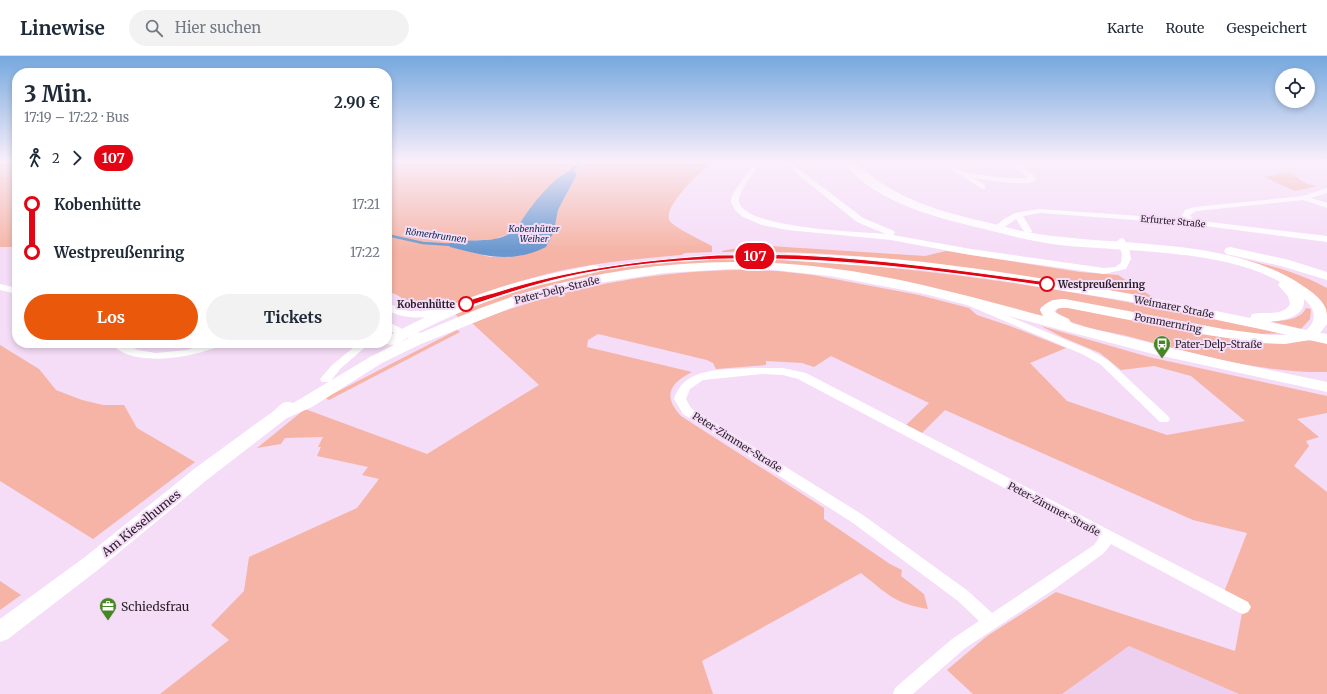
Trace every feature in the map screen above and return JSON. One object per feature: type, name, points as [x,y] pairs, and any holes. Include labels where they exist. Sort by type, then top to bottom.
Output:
[{"type":"street","points":[[738,192],[735,202],[738,208],[746,216],[755,220],[787,228],[865,234],[908,240],[971,252],[1104,271],[1118,270],[1124,267],[1127,257],[1123,244]]},
{"type":"street","points":[[824,192],[860,220],[908,240]]},
{"type":"street","name":"Pommernring","points":[[888,192],[909,203],[953,218],[1038,238],[1226,250],[1256,256],[1327,276]]},
{"type":"street","points":[[1190,222],[1186,215],[1194,209],[1304,198],[1322,192]]},
{"type":"street","points":[[1304,198],[1327,206]]},
{"type":"street","name":"Erfurter Straße","points":[[997,228],[1006,220],[1018,215],[1028,212],[1050,212],[1190,222],[1327,239]]},
{"type":"street","points":[[1018,215],[1028,231]]},
{"type":"street","name":"Pommernring","points":[[997,228],[1226,259],[1256,268],[1289,282],[1312,299],[1322,317],[1320,324],[1308,335],[1279,339],[1227,334],[1068,304],[1056,303],[1047,310],[1050,316],[1055,319],[1091,333]]},
{"type":"street","name":"Pommernring","points":[[1190,248],[1226,252],[1257,259],[1291,269],[1327,284]]},
{"type":"street","name":"Weimarer Straße","points":[[392,341],[407,336],[449,311],[516,288],[567,275],[596,269],[659,260],[742,256],[799,257],[902,265],[1017,280],[1165,305],[1327,339]]},
{"type":"street","name":"Pater-Delp-Straße","points":[[392,348],[407,336],[426,336],[505,304],[571,285],[638,272],[684,267],[742,265],[798,268],[863,277],[960,298],[1091,333],[1221,365],[1327,386]]},
{"type":"street","name":"Pommernring","points":[[1165,305],[1247,316],[1271,317],[1288,314],[1298,306],[1299,302],[1297,296],[1292,290],[1256,268]]},
{"type":"street","points":[[0,287],[12,290]]},
{"type":"street","name":"Pater-Delp-Straße","points":[[960,298],[980,308],[1086,352],[1104,362],[1164,419]]},
{"type":"street","points":[[392,311],[402,314],[424,315],[449,311]]},
{"type":"street","points":[[402,314],[407,336]]},
{"type":"street","points":[[392,327],[407,336]]},
{"type":"street","points":[[125,348],[138,353],[160,355],[193,351],[202,348]]},
{"type":"street","points":[[326,379],[336,367],[359,348]]},
{"type":"street","name":"Weimarer Straße","points":[[326,379],[378,348]]},
{"type":"street","name":"Pater-Delp-Straße","points":[[378,359],[392,348]]},
{"type":"street","name":"Am Kieselhumes","points":[[281,414],[297,408],[378,359]]},
{"type":"street","points":[[1221,365],[1273,373],[1327,376]]},
{"type":"street","name":"Peter-Zimmer-Straße","points":[[991,622],[963,596],[858,519],[687,411],[680,399],[681,393],[691,382],[698,378],[708,376],[766,371],[798,375],[817,383],[1243,607]]},
{"type":"street","name":"Am Kieselhumes","points":[[0,632],[92,563],[201,474],[281,414],[291,402],[326,379]]},
{"type":"street","name":"Peter-Zimmer-Straße","points":[[901,694],[953,648],[1051,583],[1099,548],[1108,537]]},
{"type":"shaded area","points":[[0,192],[12,192],[12,247],[0,247]]},
{"type":"shaded area","points":[[392,192],[545,192],[531,207],[514,232],[495,239],[455,242],[451,247],[490,257],[521,256],[554,231],[558,210],[568,192],[683,192],[671,207],[669,215],[670,221],[677,227],[712,246],[712,252],[685,253],[681,255],[577,267],[513,283],[454,305],[435,309],[418,307],[393,293]]},
{"type":"shaded area","points":[[753,245],[925,256],[946,251],[1080,272],[1118,275],[1154,298],[939,264],[831,254],[722,252]]},
{"type":"shaded area","points":[[1228,256],[1291,272],[1327,288],[1327,315],[1319,299]]},
{"type":"shaded area","points":[[742,259],[880,267],[948,274],[1084,295],[1287,333],[1261,334],[1232,331],[1065,300],[1052,300],[1040,308],[1041,312],[1046,318],[799,265],[661,267],[458,317],[454,313],[529,287],[581,274],[662,263]]},
{"type":"shaded area","points":[[740,270],[777,271],[813,275],[919,295],[969,308],[977,315],[1066,348],[1030,363],[1067,401],[1167,435],[1245,421],[1191,376],[1154,366],[1121,370],[1100,353],[1062,337],[1041,326],[1149,357],[1327,396],[1327,413],[1297,419],[1319,437],[1306,441],[1309,446],[1294,466],[1327,492],[1327,694],[1239,694],[1129,646],[1062,694],[973,694],[947,670],[987,636],[1056,592],[1235,651],[1244,602],[1224,592],[1247,533],[1193,520],[945,410],[922,433],[906,425],[929,403],[831,356],[814,367],[802,363],[766,361],[766,365],[716,369],[713,363],[707,360],[598,334],[588,340],[587,347],[692,372],[678,381],[671,391],[670,396],[672,402],[675,409],[681,416],[824,508],[824,519],[890,564],[902,570],[901,576],[924,594],[928,609],[899,601],[884,592],[861,573],[702,661],[713,694],[160,694],[229,640],[211,625],[244,591],[249,557],[357,508],[379,479],[362,475],[368,467],[317,456],[321,447],[318,447],[323,437],[285,438],[281,444],[257,448],[305,409],[427,454],[539,385],[472,323],[537,301],[604,284],[671,274]]},
{"type":"shaded area","points":[[1064,307],[1283,343],[1314,340],[1327,343],[1327,372],[1251,366],[1090,328],[1071,321],[1056,312],[1057,309]]},
{"type":"shaded area","points":[[1306,308],[1311,309],[1310,319],[1301,329],[1269,321],[1295,318],[1299,316]]},
{"type":"shaded area","points":[[457,330],[460,332],[329,400],[325,398]]},
{"type":"shaded area","points":[[0,345],[39,369],[56,390],[82,400],[103,405],[124,405],[137,428],[195,462],[93,539],[0,481]]},
{"type":"shaded area","points":[[0,581],[21,595],[0,610]]},
{"type":"shaded area","points":[[1129,646],[1239,694],[1062,694]]},
{"type":"water","name":"Kobenhütter Weiher","points":[[544,192],[568,192],[558,210],[554,231],[546,247],[522,255],[498,257],[450,247],[448,244],[504,237],[518,227],[524,216]]},
{"type":"waterway","name":"Römerbrunnen","points":[[392,236],[423,243],[453,245]]},
{"type":"bus line","name":"107","points":[[466,304],[528,284],[567,275],[635,263],[682,258],[742,256],[852,260],[950,270],[1047,284]]},
{"type":"place","name":"Westpreußenring","points":[[1047,284]]},
{"type":"place","name":"Kobenhütte","points":[[466,304]]},
{"type":"place","name":"Pater-Delp-Straße","points":[[1162,359]]},
{"type":"place","name":"Schiedsfrau","points":[[108,621]]}]
